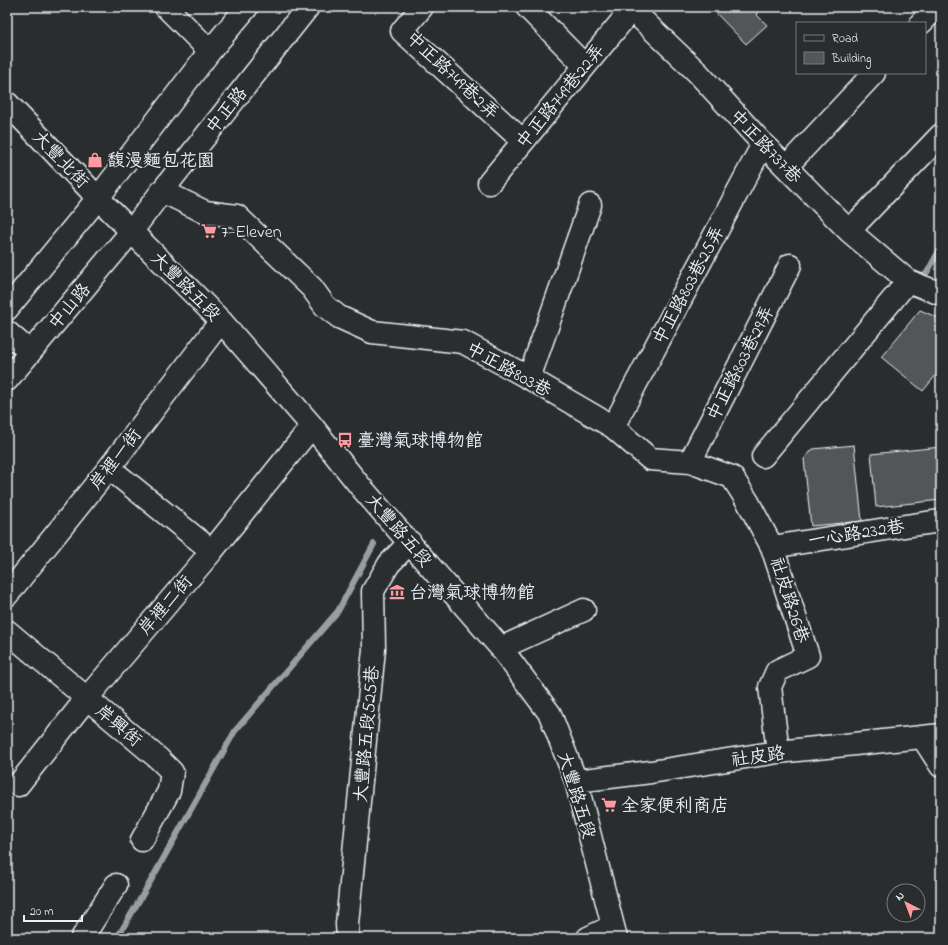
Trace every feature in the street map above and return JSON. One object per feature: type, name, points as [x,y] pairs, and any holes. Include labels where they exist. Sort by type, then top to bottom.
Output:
[{"type":"street","points":[[166,7],[210,51]]},
{"type":"street","points":[[7,309],[98,198],[210,51],[247,7]]},
{"type":"street","name":"中正路","points":[[131,232],[308,7]]},
{"type":"street","name":"中正路749巷2弄","points":[[422,7],[402,30],[524,141]]},
{"type":"street","points":[[527,7],[585,66]]},
{"type":"street","name":"中正路749巷22弄","points":[[489,183],[585,66],[630,8]]},
{"type":"street","name":"中正路737巷","points":[[630,8],[698,73],[763,144],[849,231],[908,281],[941,294]]},
{"type":"street","points":[[786,167],[873,74]]},
{"type":"street","name":"大豐北街","points":[[7,103],[98,198]]},
{"type":"street","points":[[849,231],[941,135]]},
{"type":"street","name":"中正路803巷25弄","points":[[613,427],[763,144]]},
{"type":"street","name":"中正路803巷","points":[[162,191],[205,212],[237,216],[312,288],[325,306],[339,317],[372,332],[463,342],[529,378],[613,427],[650,460],[690,462],[732,477],[748,502],[772,547]]},
{"type":"street","name":"大豐路五段","points":[[98,198],[221,321],[312,426],[360,486],[501,648],[550,714],[576,781],[615,932]]},
{"type":"street","points":[[529,378],[590,205]]},
{"type":"street","name":"中山路","points":[[7,380],[131,232]]},
{"type":"street","name":"中正路803巷29弄","points":[[690,462],[790,265]]},
{"type":"street","points":[[763,456],[908,281]]},
{"type":"street","name":"岸裡一街","points":[[7,594],[109,468],[221,321]]},
{"type":"street","points":[[7,332],[30,352]]},
{"type":"street","name":"岸裡二街","points":[[18,785],[86,698],[212,551],[312,426]]},
{"type":"street","points":[[109,468],[212,551]]},
{"type":"street","name":"一心路232巷","points":[[772,547],[941,521]]},
{"type":"street","name":"大豐路五段525巷","points":[[348,938],[347,924],[374,649],[373,591],[389,564],[410,542]]},
{"type":"street","name":"社皮路26巷","points":[[772,547],[808,656],[777,671],[770,687],[778,752]]},
{"type":"street","points":[[501,648],[584,610]]},
{"type":"street","name":"岸興街","points":[[7,631],[159,759],[172,772],[168,792],[142,840]]},
{"type":"street","points":[[932,737],[941,766]]},
{"type":"street","name":"社皮路","points":[[576,781],[651,772],[778,752],[932,737]]},
{"type":"street","points":[[82,938],[116,885]]},
{"type":"street","points":[[588,938],[615,932]]},
{"type":"building","points":[[710,7],[764,7],[756,14],[767,25],[746,44]]},
{"type":"building","points":[[920,310],[941,319],[941,369],[923,391],[881,357]]},
{"type":"building","points":[[854,445],[862,521],[811,526],[804,459],[813,449]]},
{"type":"building","points":[[941,447],[941,500],[876,507],[871,454]]},
{"type":"waterway","points":[[920,281],[928,271],[941,247]]},
{"type":"waterway","points":[[117,938],[235,731],[338,611],[374,544]]},
{"type":"place","name":"馥漫麵包花園","points":[[95,160]]},
{"type":"place","name":"7-Eleven","points":[[209,231]]},
{"type":"place","name":"臺灣氣球博物館","points":[[345,440]]},
{"type":"place","name":"台灣氣球博物館","points":[[397,592]]},
{"type":"place","name":"全家便利商店","points":[[609,805]]}]
